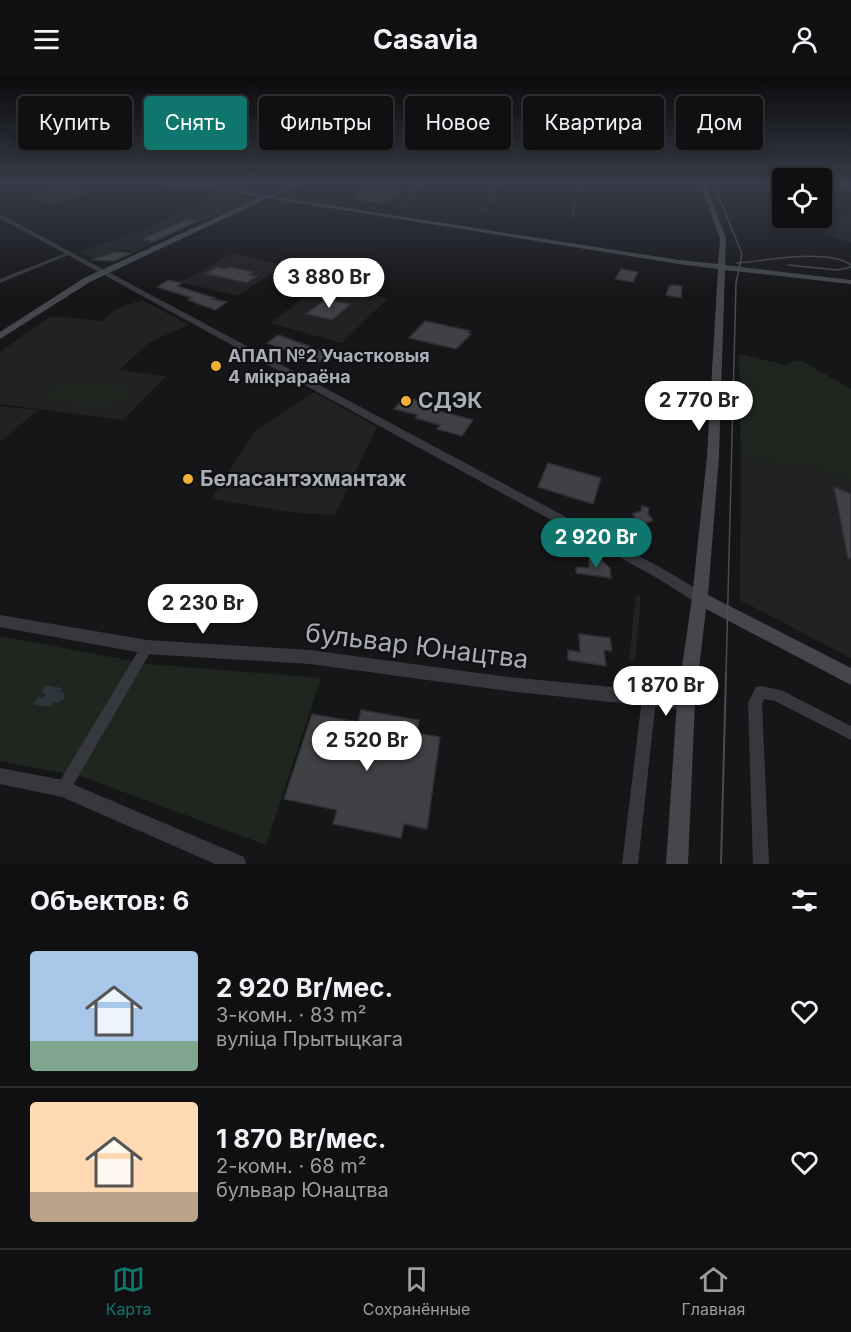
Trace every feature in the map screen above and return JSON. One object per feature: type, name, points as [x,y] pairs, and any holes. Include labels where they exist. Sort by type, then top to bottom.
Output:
[{"type":"main road","points":[[0,336],[51,301],[104,272],[217,220]]},
{"type":"main road","points":[[412,220],[721,268],[851,282]]},
{"type":"main road","points":[[677,864],[686,702],[700,598],[713,456],[723,239],[716,220]]},
{"type":"main road","points":[[700,598],[851,677]]},
{"type":"street","points":[[7,220],[663,574],[700,598]]},
{"type":"street","points":[[0,281],[70,253]]},
{"type":"street","name":"бульвар Юнацтва","points":[[0,621],[147,647],[310,657],[508,684],[686,702]]},
{"type":"street","points":[[63,789],[147,647]]},
{"type":"street","points":[[761,864],[755,703],[761,692],[776,695],[851,733]]},
{"type":"street","points":[[630,864],[650,699]]},
{"type":"street","points":[[0,776],[63,789],[237,864]]},
{"type":"shaded area","points":[[165,220],[202,220],[135,252],[119,249],[94,259],[80,252]]},
{"type":"shaded area","points":[[833,220],[851,220],[851,243],[809,230],[832,228]]},
{"type":"shaded area","points":[[233,253],[283,265],[238,296],[181,282]]},
{"type":"shaded area","points":[[323,284],[388,298],[342,343],[270,323]]},
{"type":"shaded area","points":[[142,300],[189,325],[150,342],[119,370],[166,376],[123,420],[0,404],[0,352],[51,316],[101,321],[116,309]]},
{"type":"shaded area","points":[[739,354],[786,365],[796,360],[802,361],[851,389],[851,481],[814,467],[741,458]]},
{"type":"shaded area","points":[[70,381],[122,386],[129,392],[123,399],[104,406],[51,400],[47,394],[55,386]]},
{"type":"shaded area","points":[[314,392],[377,427],[335,515],[297,513],[211,499],[254,432]]},
{"type":"shaded area","points":[[0,406],[38,410],[0,442]]},
{"type":"shaded area","points":[[741,458],[814,467],[851,481],[851,658],[740,600]]},
{"type":"shaded area","points":[[636,595],[641,597],[635,662],[629,660]]},
{"type":"shaded area","points":[[0,636],[148,664],[321,678],[266,845],[86,778],[0,761]]},
{"type":"shaded area","points":[[46,685],[62,688],[60,692],[65,693],[64,699],[53,703],[50,707],[33,704],[38,697],[43,698],[46,694],[41,692]]},
{"type":"building","points":[[186,220],[198,221],[152,242],[142,239]]},
{"type":"building","points":[[115,252],[132,253],[114,261],[91,260]]},
{"type":"building","points":[[217,267],[254,272],[249,275],[257,276],[247,283],[206,274]]},
{"type":"building","points":[[621,269],[638,272],[633,282],[615,279]]},
{"type":"building","points":[[168,280],[182,283],[177,286],[227,302],[215,310],[188,300],[192,298],[157,287]]},
{"type":"building","points":[[669,286],[682,286],[681,298],[666,295]]},
{"type":"building","points":[[326,299],[351,304],[332,320],[306,314]]},
{"type":"building","points":[[425,321],[470,331],[468,333],[471,334],[456,349],[409,338]]},
{"type":"building","points":[[278,335],[312,347],[310,348],[330,353],[318,363],[293,357],[296,354],[267,343]]},
{"type":"building","points":[[404,397],[439,406],[436,410],[473,420],[462,436],[437,429],[440,425],[415,418],[418,415],[394,409]]},
{"type":"building","points":[[548,463],[601,478],[593,504],[538,487]]},
{"type":"building","points":[[834,487],[851,494],[851,558],[848,559]]},
{"type":"building","points":[[642,506],[649,508],[648,514],[653,520],[645,524],[644,528],[637,525],[638,521],[632,514],[641,511]]},
{"type":"building","points":[[589,559],[601,560],[610,568],[611,578],[576,573],[576,567],[589,568]]},
{"type":"building","points":[[579,634],[610,638],[612,651],[604,650],[606,666],[568,660],[568,650],[580,652]]},
{"type":"building","points":[[361,710],[419,720],[417,733],[440,737],[427,829],[404,824],[401,838],[333,824],[337,810],[284,799],[312,714],[358,722]]},
{"type":"tram line","points":[[728,220],[742,254],[740,263]]},
{"type":"tram line","points":[[740,263],[812,256],[827,257],[851,265]]},
{"type":"tram line","points":[[726,674],[736,283],[740,263]]},
{"type":"tram line","points":[[788,265],[838,270],[851,267]]},
{"type":"tram line","points":[[721,864],[726,673]]},
{"type":"place","name":"АПАП №2 Участковыя 4 мікрараёна","points":[[216,366]]},
{"type":"place","name":"СДЭК","points":[[406,401]]},
{"type":"place","name":"Беласантэхмантаж","points":[[188,479]]}]
